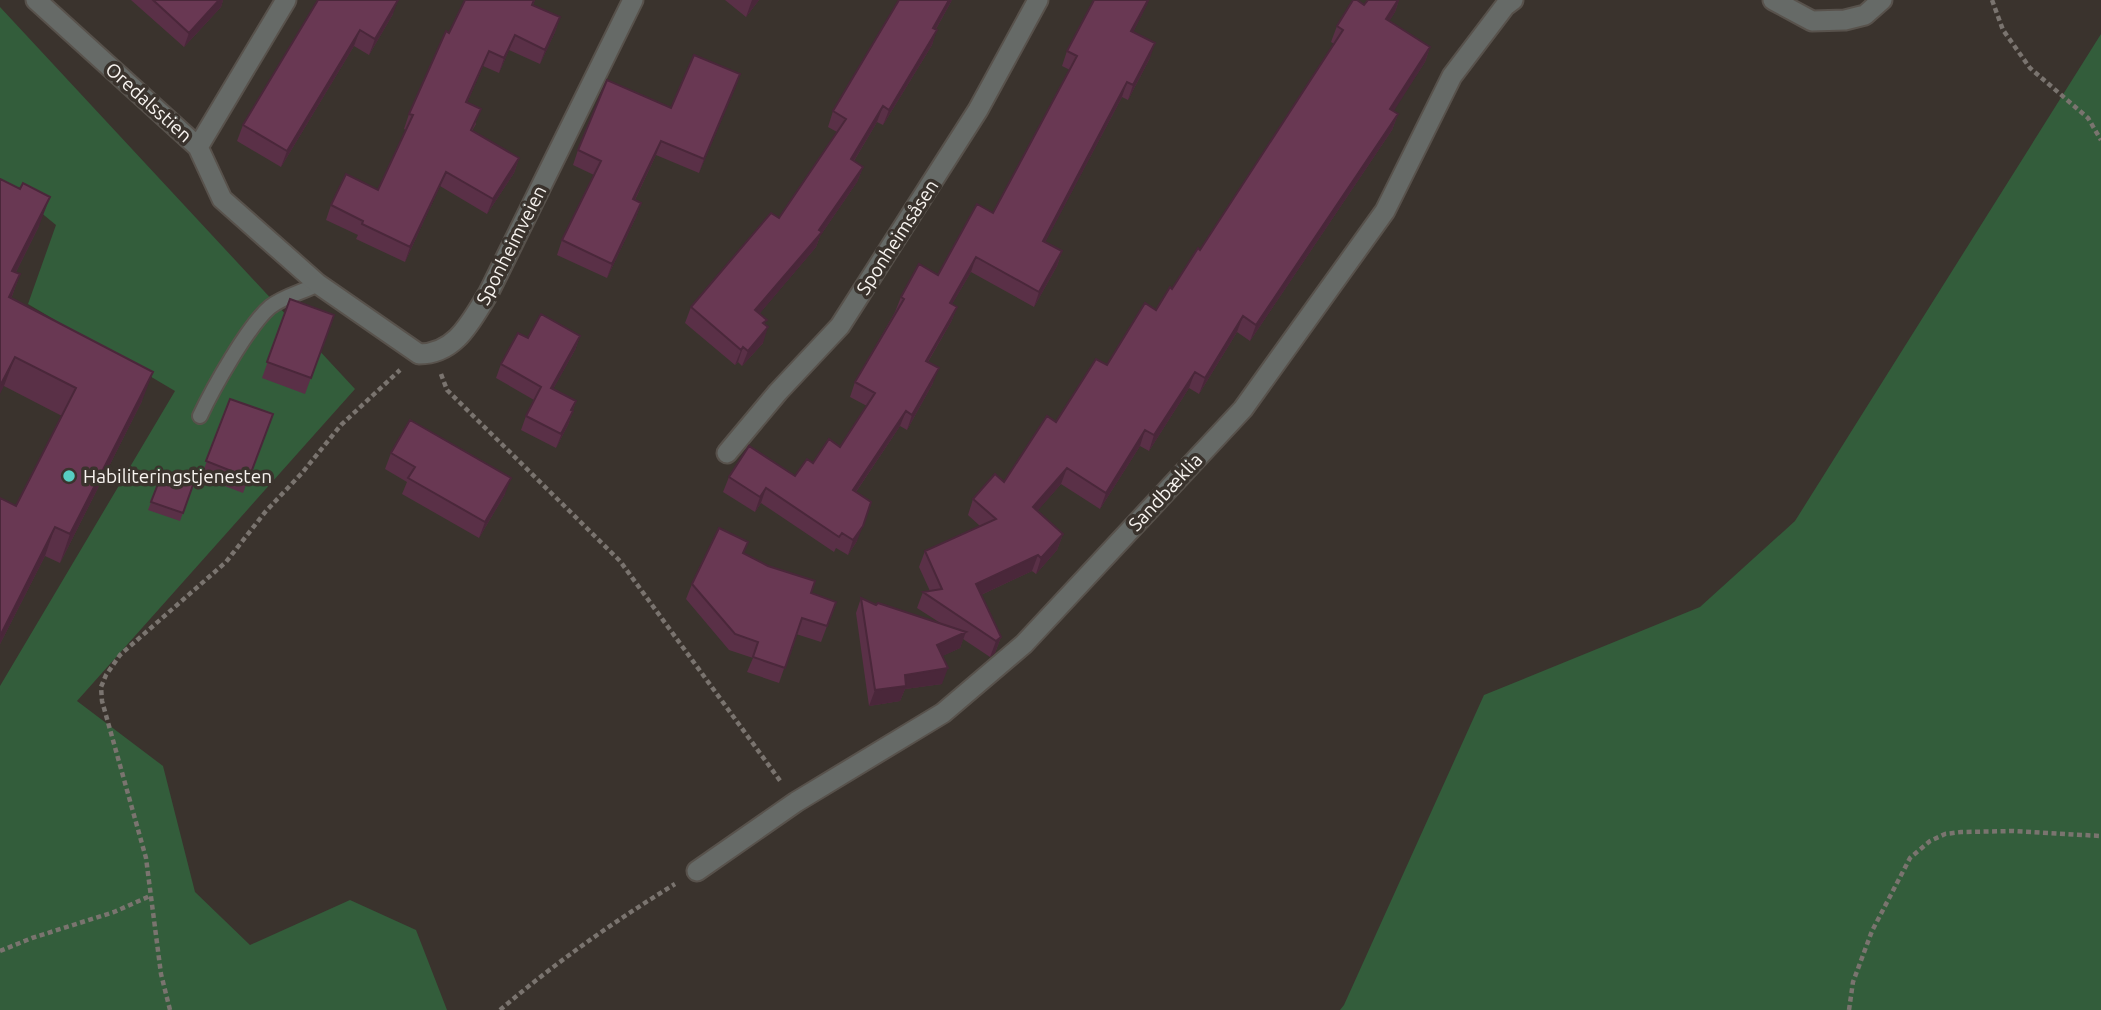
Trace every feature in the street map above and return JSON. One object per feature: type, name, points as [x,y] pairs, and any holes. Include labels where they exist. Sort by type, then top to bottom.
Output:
[{"type":"street","name":"Oredalsstien","points":[[36,0],[198,146],[286,0]]},
{"type":"street","name":"Sponheimveien","points":[[427,354],[462,335],[488,294],[633,0]]},
{"type":"street","name":"Sponheimsåsen","points":[[727,453],[778,392],[841,326],[978,110],[1038,0]]},
{"type":"street","name":"Sandbæklia","points":[[696,871],[796,802],[943,713],[1024,644],[1243,409],[1385,211],[1452,76],[1505,6],[1513,0]]},
{"type":"street","points":[[1773,0],[1812,21],[1845,20],[1865,15],[1882,0]]},
{"type":"street","points":[[198,146],[222,199],[318,284],[427,354]]},
{"type":"lane","points":[[200,416],[211,392],[261,316],[289,296],[318,284]]},
{"type":"path","points":[[1992,0],[2003,30],[2030,68],[2088,118],[2101,140]]},
{"type":"path","points":[[170,1010],[161,974],[146,858],[102,701],[102,687],[106,676],[120,655],[226,562],[266,511],[302,473],[341,425],[427,354],[447,390],[620,561],[796,802]]},
{"type":"path","points":[[1849,1010],[1853,982],[1872,931],[1910,858],[1930,841],[1945,834],[1961,832],[2012,831],[2101,836]]},
{"type":"path","points":[[500,1010],[614,921],[696,871]]},
{"type":"path","points":[[0,951],[114,912],[150,895]]},
{"type":"green space","points":[[0,7],[355,389],[77,701],[163,766],[195,892],[250,945],[350,900],[416,930],[447,1010],[0,1010],[0,686],[175,391],[28,304],[56,225],[0,179]]},
{"type":"green space","points":[[2101,34],[2101,1010],[1340,1010],[1484,695],[1700,607],[1795,521]]},
{"type":"building","points":[[153,0],[219,0],[189,33]]},
{"type":"building","points":[[318,0],[398,0],[375,39],[360,30],[287,151],[243,125]]},
{"type":"building","points":[[465,0],[534,0],[532,5],[560,17],[545,50],[515,35],[504,58],[489,51],[466,102],[481,109],[471,130],[519,158],[493,199],[446,172],[410,247],[362,224],[363,221],[331,205],[346,174],[378,190],[413,115],[409,114],[446,31],[449,33]]},
{"type":"building","points":[[899,0],[949,0],[933,28],[937,30],[889,110],[883,106],[851,159],[863,167],[819,230],[822,232],[755,310],[767,320],[763,323],[768,327],[748,351],[743,347],[741,350],[691,307],[771,213],[779,218],[846,119],[833,111]]},
{"type":"building","points":[[1094,0],[1148,0],[1131,31],[1155,43],[1133,85],[1127,82],[1043,241],[1062,251],[1039,292],[976,257],[950,303],[957,307],[926,361],[939,368],[912,415],[906,411],[853,490],[871,502],[863,526],[853,540],[842,533],[839,537],[766,488],[760,497],[729,477],[749,446],[795,476],[807,459],[813,463],[829,439],[840,447],[875,393],[855,382],[904,299],[901,297],[919,264],[938,275],[977,204],[993,213],[1077,56],[1067,51]]},
{"type":"building","points":[[1353,0],[1364,5],[1368,0],[1398,0],[1386,19],[1430,47],[1390,109],[1398,114],[1256,325],[1243,316],[1205,378],[1195,372],[1154,435],[1145,430],[1106,493],[1067,468],[1033,507],[1063,534],[1041,558],[1038,555],[976,584],[1001,637],[996,641],[923,592],[942,589],[925,551],[996,519],[973,499],[995,474],[1004,482],[1047,416],[1056,422],[1096,359],[1107,365],[1145,303],[1156,310],[1170,287],[1172,289],[1343,30],[1337,26]]},
{"type":"building","points":[[694,55],[740,74],[704,159],[661,141],[633,199],[641,203],[612,264],[562,240],[601,161],[578,150],[607,80],[671,108]]},
{"type":"building","points":[[0,179],[20,189],[23,183],[50,197],[12,271],[20,274],[9,297],[153,372],[70,534],[55,527],[0,636],[0,498],[16,506],[76,388],[15,357],[0,386]]},
{"type":"building","points":[[290,299],[334,315],[311,378],[267,362]]},
{"type":"building","points":[[541,314],[580,336],[551,388],[576,401],[561,434],[526,416],[541,387],[501,364],[518,333],[528,338]]},
{"type":"building","points":[[230,399],[273,414],[249,478],[206,461]]},
{"type":"building","points":[[410,420],[511,478],[485,522],[408,478],[415,467],[391,453]]},
{"type":"building","points":[[163,471],[194,482],[183,513],[151,502]]},
{"type":"building","points":[[719,528],[748,542],[743,553],[768,566],[815,581],[811,593],[836,602],[827,626],[802,618],[785,668],[753,657],[758,642],[735,634],[692,584]]},
{"type":"building","points":[[861,598],[966,632],[937,645],[948,668],[905,675],[906,686],[875,690]]},
{"type":"place","name":"Habiliteringstjenesten","points":[[69,476]]}]
